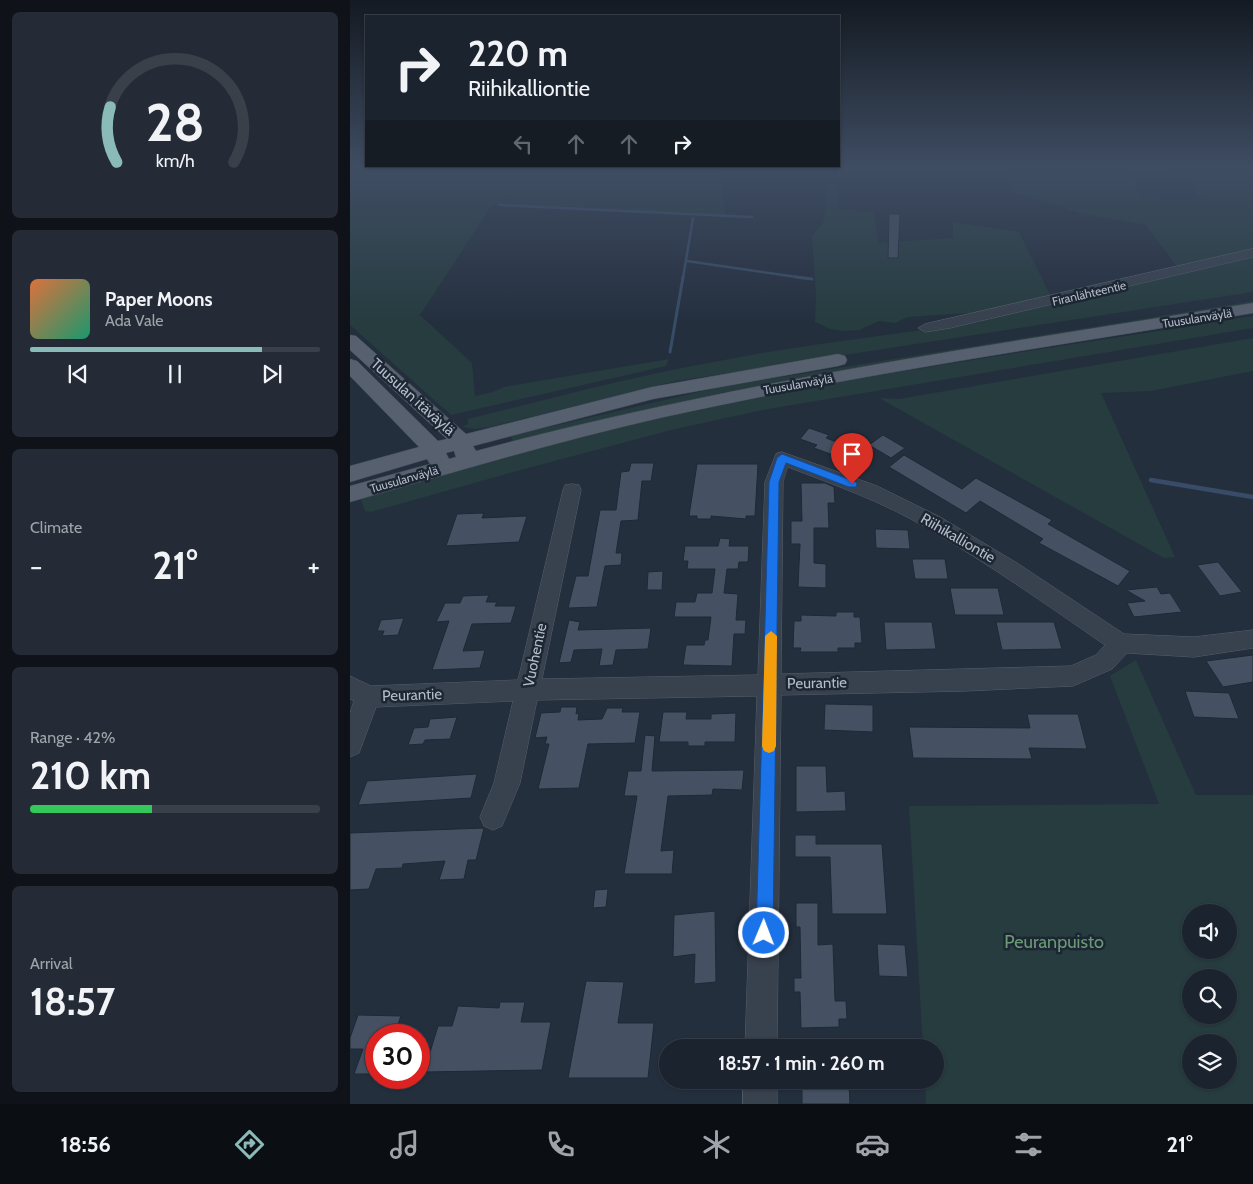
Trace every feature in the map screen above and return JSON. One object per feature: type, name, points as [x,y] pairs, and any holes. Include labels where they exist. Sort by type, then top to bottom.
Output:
[{"type":"main road","name":"Tuusulanväylä","points":[[350,494],[438,459],[652,393],[757,373],[1253,295]]},
{"type":"main road","name":"Tuusulanväylä","points":[[465,451],[766,390],[1253,308]]},
{"type":"main road","name":"Tuusulan itäväylä","points":[[350,340],[439,419],[465,451]]},
{"type":"main road","name":"Tuusulan itäväylä","points":[[350,365],[438,459]]},
{"type":"main road","name":"Tuusulanväylä","points":[[350,474],[438,459]]},
{"type":"street","name":"Firanlähteentie","points":[[925,328],[1130,284],[1253,253]]},
{"type":"street","name":"Riihikalliontie","points":[[770,683],[774,482],[782,458],[870,491],[933,522],[1010,569],[1121,644]]},
{"type":"street","name":"Vuohentie","points":[[493,817],[506,783],[572,490]]},
{"type":"street","points":[[1121,644],[1141,643],[1194,647],[1253,639]]},
{"type":"street","name":"Peurantie","points":[[359,691],[528,690],[770,683],[965,681],[1073,676],[1104,662],[1121,644]]},
{"type":"street","points":[[761,1039],[770,683]]},
{"type":"street","points":[[350,746],[359,691]]},
{"type":"street","points":[[760,1089],[760,1104]]},
{"type":"green space","points":[[350,221],[482,221],[420,315],[472,363],[475,396],[493,392],[504,387],[669,359],[666,366],[451,415],[350,325]]},
{"type":"green space","points":[[823,221],[875,221],[879,243],[953,238],[953,222],[1019,232],[1051,297],[1177,266],[1145,225],[1121,221],[1253,221],[1253,292],[676,381],[489,427],[475,429],[462,427],[468,424],[468,419],[648,375],[810,346],[981,322],[967,313],[908,317],[895,323],[879,321],[859,330],[845,331],[830,329],[815,322],[816,294],[812,236]]},
{"type":"green space","points":[[1253,301],[1253,306],[721,393],[642,410],[513,442],[511,436],[720,387]]},
{"type":"green space","points":[[1253,316],[1253,328],[768,409],[671,430],[371,512],[365,511],[361,499],[559,442],[626,425],[781,392],[938,365]]},
{"type":"green space","points":[[1253,338],[1253,371],[1151,391],[1101,393],[1175,557],[1164,558],[879,398],[899,399]]},
{"type":"green space","name":"Peuranpuisto","points":[[1136,660],[1196,795],[1253,795],[1253,1104],[926,1104],[925,1089],[944,1089],[944,1039],[923,1039],[909,806],[1159,804],[1110,676]]},
{"type":"building","points":[[889,221],[900,221],[898,258],[888,258]]},
{"type":"building","points":[[809,428],[829,435],[826,438],[852,448],[844,459],[814,448],[817,445],[800,439]]},
{"type":"building","points":[[883,435],[905,448],[891,458],[869,445]]},
{"type":"building","points":[[904,455],[962,489],[976,478],[1052,520],[1048,524],[1130,571],[1118,586],[1039,543],[1043,539],[980,501],[966,513],[889,467]]},
{"type":"building","points":[[631,463],[654,463],[651,481],[642,481],[638,520],[621,521],[616,553],[622,553],[621,565],[605,566],[597,607],[568,608],[576,576],[588,576],[600,510],[616,510],[621,472],[629,471]]},
{"type":"building","points":[[697,464],[758,464],[755,516],[746,516],[746,519],[711,516],[711,519],[697,519],[697,516],[689,516]]},
{"type":"building","points":[[801,483],[825,483],[834,487],[835,503],[828,503],[829,528],[814,528],[814,563],[826,564],[826,588],[798,587],[800,544],[791,544],[791,521],[802,521]]},
{"type":"building","points":[[484,513],[482,518],[527,516],[519,542],[446,546],[457,514]]},
{"type":"building","points":[[875,529],[908,530],[910,549],[876,548]]},
{"type":"building","points":[[720,538],[730,539],[729,546],[749,546],[748,562],[739,562],[738,569],[727,569],[724,593],[738,594],[736,620],[746,620],[745,634],[734,634],[732,666],[683,665],[686,645],[704,645],[705,640],[708,640],[711,617],[674,617],[676,602],[695,602],[697,593],[712,593],[715,569],[687,569],[688,561],[683,561],[685,546],[718,546]]},
{"type":"building","points":[[912,559],[945,559],[948,579],[915,579]]},
{"type":"building","points":[[1218,562],[1242,592],[1220,596],[1197,565]]},
{"type":"building","points":[[663,571],[662,590],[647,590],[648,572]]},
{"type":"building","points":[[1157,587],[1161,594],[1170,593],[1182,612],[1134,617],[1127,603],[1145,601],[1126,590]]},
{"type":"building","points":[[950,588],[998,588],[1004,615],[955,615]]},
{"type":"building","points":[[489,595],[486,602],[497,602],[495,606],[516,606],[511,623],[472,624],[463,651],[485,650],[480,668],[432,670],[449,621],[436,622],[445,603],[460,603],[463,596]]},
{"type":"building","points":[[836,612],[854,612],[854,617],[860,617],[862,643],[855,643],[855,648],[838,648],[838,652],[800,652],[801,648],[793,648],[794,621],[801,621],[801,615],[836,616]]},
{"type":"building","points":[[404,618],[398,635],[382,636],[384,631],[377,631],[381,620]]},
{"type":"building","points":[[569,620],[580,622],[578,630],[651,628],[648,649],[616,650],[613,665],[599,666],[602,649],[574,650],[571,662],[559,663]]},
{"type":"building","points":[[884,622],[932,622],[936,649],[886,650]]},
{"type":"building","points":[[996,622],[1054,622],[1062,649],[1002,650]]},
{"type":"building","points":[[1253,655],[1253,682],[1223,687],[1206,661]]},
{"type":"building","points":[[1185,691],[1229,693],[1239,719],[1194,717]]},
{"type":"building","points":[[825,704],[873,705],[873,732],[824,730]]},
{"type":"building","points":[[561,707],[577,707],[576,714],[579,713],[578,720],[602,719],[607,708],[623,708],[622,712],[640,712],[635,743],[588,744],[579,788],[538,789],[549,744],[545,744],[547,737],[535,738],[541,713],[560,712]]},
{"type":"building","points":[[663,712],[687,712],[686,719],[711,719],[711,714],[736,713],[735,742],[705,742],[705,746],[688,746],[688,742],[659,742]]},
{"type":"building","points":[[1027,714],[1078,714],[1087,749],[1029,748],[1032,759],[913,758],[909,727],[1030,728]]},
{"type":"building","points":[[457,717],[450,739],[425,740],[423,744],[408,745],[414,728],[428,727],[430,719]]},
{"type":"building","points":[[645,735],[655,736],[652,771],[744,770],[742,790],[713,789],[712,795],[668,796],[661,851],[674,850],[672,874],[624,874],[637,796],[624,796],[628,771],[641,771]]},
{"type":"building","points":[[796,766],[826,766],[827,792],[845,791],[846,811],[796,812]]},
{"type":"building","points":[[477,774],[471,798],[358,805],[367,781]]},
{"type":"building","points":[[484,828],[476,860],[468,860],[464,879],[439,880],[445,861],[403,864],[402,868],[376,869],[369,889],[350,890],[350,833]]},
{"type":"building","points":[[795,835],[816,835],[816,844],[882,844],[887,914],[832,914],[830,857],[795,857]]},
{"type":"building","points":[[608,889],[606,907],[593,908],[595,890]]},
{"type":"building","points":[[796,903],[818,903],[818,945],[833,944],[835,1001],[846,1001],[847,1019],[839,1019],[839,1027],[801,1028],[800,992],[794,992],[794,978],[801,978],[800,927],[796,927]]},
{"type":"building","points":[[715,911],[716,982],[694,984],[695,954],[673,957],[674,915]]},
{"type":"building","points":[[877,944],[905,945],[908,977],[879,976]]},
{"type":"building","points":[[586,981],[624,982],[618,1023],[654,1023],[648,1078],[568,1078]]},
{"type":"building","points":[[500,1002],[525,1002],[521,1022],[551,1022],[542,1070],[430,1072],[430,1052],[438,1026],[452,1026],[458,1006],[499,1008]]},
{"type":"building","points":[[358,1015],[401,1016],[398,1024],[365,1024],[365,1074],[354,1074],[363,1049],[350,1049],[350,1038]]},
{"type":"building","points":[[802,1089],[849,1089],[850,1104],[802,1104]]},
{"type":"waterway","points":[[683,278],[693,221]]},
{"type":"waterway","points":[[687,261],[804,278]]},
{"type":"waterway","points":[[670,352],[683,277]]},
{"type":"waterway","points":[[796,277],[804,278]]},
{"type":"waterway","points":[[804,278],[812,279]]},
{"type":"waterway","points":[[1151,480],[1253,497]]},
{"type":"slow traffic","points":[[769,746],[771,636]]},
{"type":"route","points":[[764,933],[774,482],[782,458],[852,484]]}]
